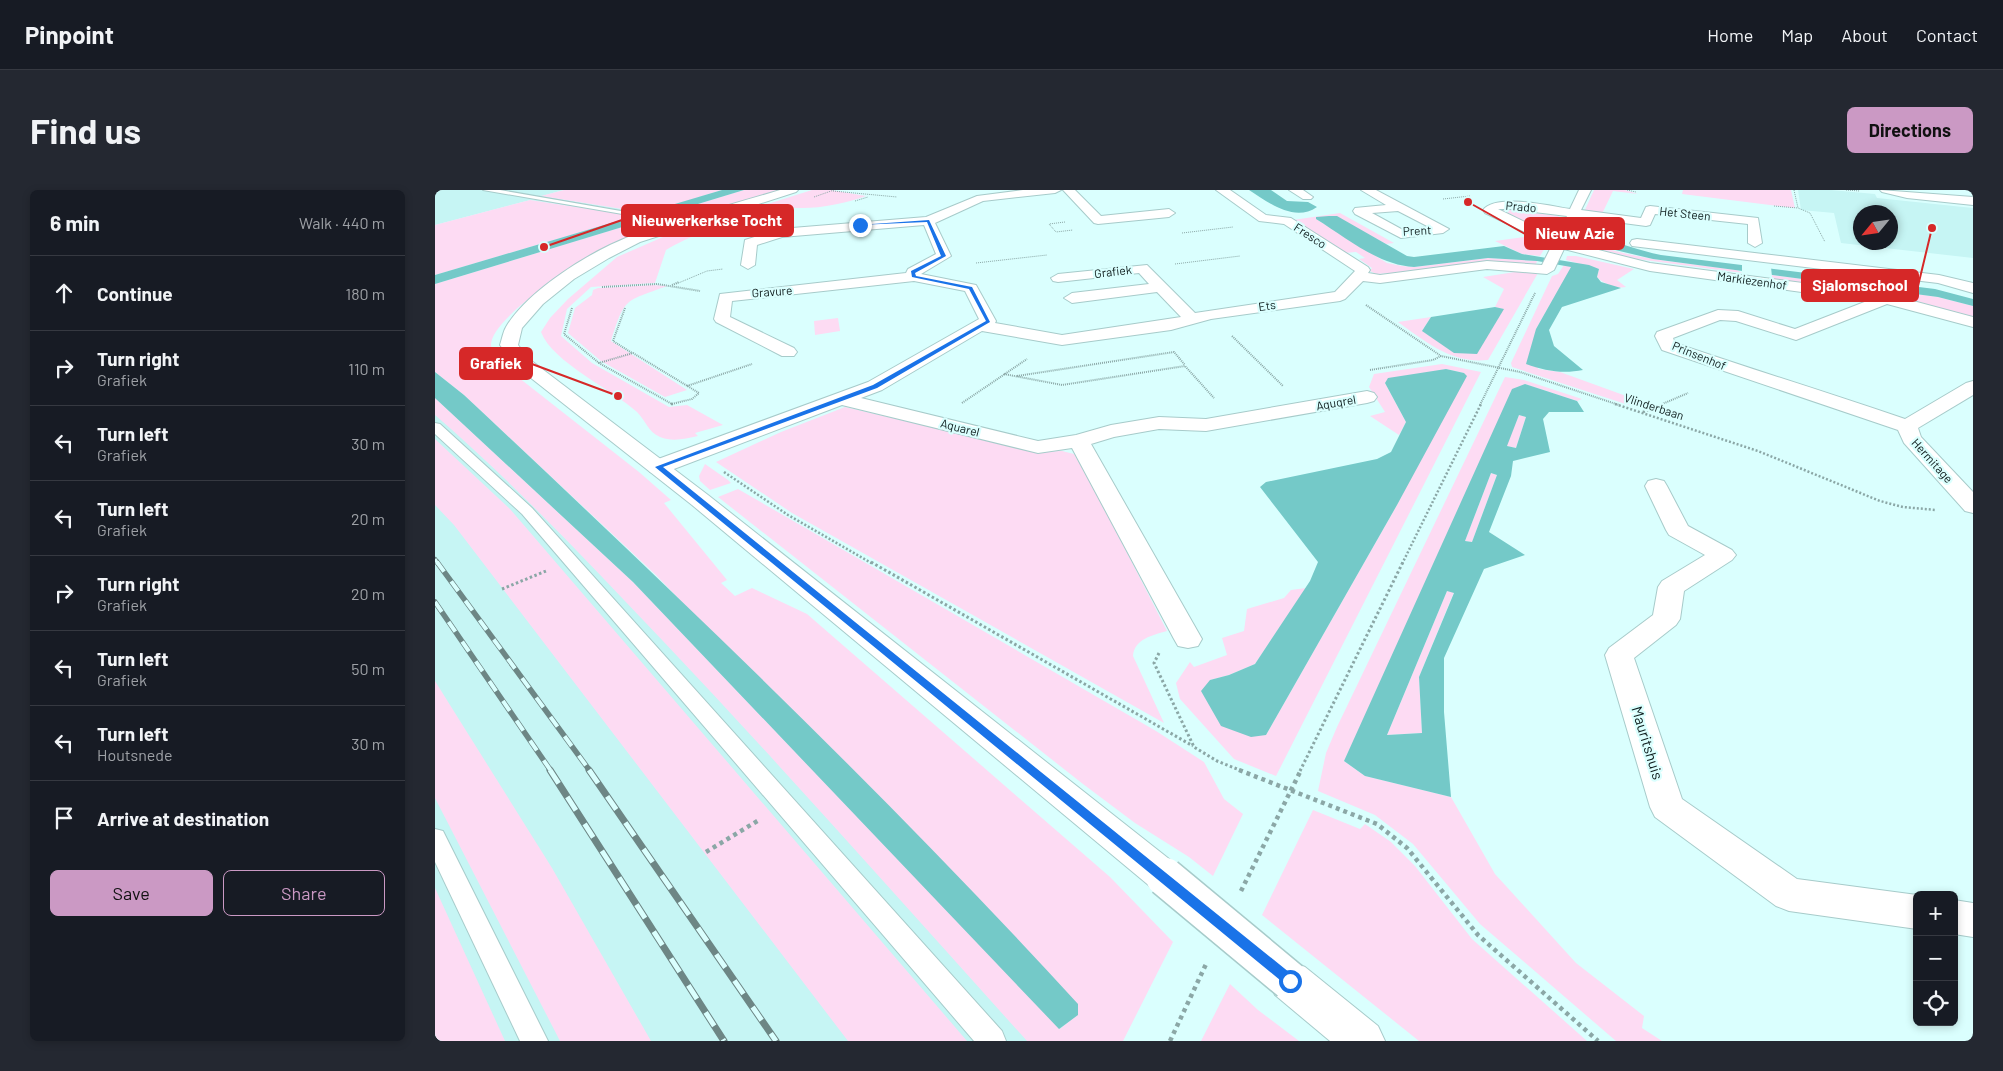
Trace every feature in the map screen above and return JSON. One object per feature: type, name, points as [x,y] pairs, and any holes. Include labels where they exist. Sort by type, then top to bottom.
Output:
[{"type":"street","points":[[792,190],[635,239],[588,263],[529,311],[513,328],[509,345],[523,363],[658,467],[1165,877],[1363,1041]]},
{"type":"street","points":[[964,190],[968,195],[981,198]]},
{"type":"street","points":[[749,265],[750,243],[780,233],[928,221],[981,198],[1052,190]]},
{"type":"street","points":[[1069,190],[1098,220],[1169,213]]},
{"type":"street","name":"Fresco","points":[[1222,190],[1263,218],[1287,221],[1363,270],[1359,276]]},
{"type":"street","points":[[1295,190],[1307,197]]},
{"type":"street","name":"Prent","points":[[1367,190],[1443,229],[1401,234],[1359,210],[1399,207]]},
{"type":"street","points":[[1340,296],[1359,276],[1381,279],[1553,258],[1585,190]]},
{"type":"street","points":[[1886,190],[1907,195],[1973,201]]},
{"type":"street","name":"Prado","points":[[1553,258],[1489,210],[1493,206],[1510,205],[1574,213]]},
{"type":"street","points":[[1085,208],[1105,206]]},
{"type":"street","name":"Het Steen","points":[[1574,213],[1646,222],[1650,210],[1755,221],[1755,262]]},
{"type":"street","points":[[916,274],[944,256],[928,221]]},
{"type":"street","points":[[1637,243],[1755,262],[1939,279],[1973,288]]},
{"type":"street","name":"Markiezenhof","points":[[1553,258],[1586,252],[1651,267],[1755,262],[1973,322]]},
{"type":"street","name":"Grafiek","points":[[1058,278],[1142,268],[1192,319]]},
{"type":"street","points":[[658,467],[875,386],[988,321],[971,288],[916,274]]},
{"type":"street","name":"Gravure","points":[[725,297],[775,293],[916,274]]},
{"type":"street","name":"Grafiek","points":[[1072,298],[1160,287]]},
{"type":"street","name":"Ets","points":[[981,326],[1053,340],[1171,325],[1210,314],[1340,296]]},
{"type":"street","points":[[725,297],[722,319],[788,352]]},
{"type":"street","name":"Prinsenhof","points":[[1887,299],[1796,335],[1738,316],[1718,315],[1663,336],[1669,346],[1677,349],[1907,426]]},
{"type":"street","name":"Hermitage","points":[[1973,387],[1907,426],[1911,439],[1973,506]]},
{"type":"street","name":"Aquqrel","points":[[1305,408],[1367,397]]},
{"type":"street","name":"Aquarel","points":[[841,399],[1038,447],[1079,441],[1111,431],[1159,423],[1206,425],[1305,408]]},
{"type":"street","points":[[1079,441],[1188,638]]},
{"type":"street","name":"Mauritshuis","points":[[1656,486],[1677,530],[1723,555],[1671,587],[1666,619],[1619,655],[1667,807],[1789,894],[1913,911]]},
{"type":"street","points":[[1958,918],[1973,920]]},
{"type":"lane","points":[[487,190],[686,223]]},
{"type":"lane","points":[[435,427],[527,512],[992,1041]]},
{"type":"lane","points":[[435,838],[534,1041]]},
{"type":"path","points":[[1794,190],[1798,208],[1810,213],[1811,221],[1821,230],[1825,242]]},
{"type":"path","points":[[852,202],[870,196]]},
{"type":"path","points":[[1181,233],[1267,224],[1271,219]]},
{"type":"path","points":[[916,274],[1050,255]]},
{"type":"path","points":[[1173,264],[1241,256]]},
{"type":"path","points":[[1289,790],[1553,258]]},
{"type":"path","points":[[671,285],[707,271],[749,265]]},
{"type":"path","points":[[596,287],[671,285],[725,297]]},
{"type":"path","name":"Vlinderbaan","points":[[1340,296],[1356,297],[1441,356],[1520,372],[1642,412],[1758,451],[1880,501],[1903,507],[1943,510]]},
{"type":"path","points":[[577,304],[571,309],[564,334],[599,363],[672,404],[692,399],[699,393],[613,341],[625,308]]},
{"type":"path","points":[[1210,314],[1305,408]]},
{"type":"path","points":[[931,421],[1053,340]]},
{"type":"path","points":[[687,387],[788,352]]},
{"type":"path","points":[[1014,376],[1174,352],[1233,420]]},
{"type":"path","points":[[599,363],[633,353]]},
{"type":"path","points":[[1367,397],[1366,393],[1358,385],[1370,370],[1433,360],[1441,356]]},
{"type":"path","points":[[1004,374],[1062,385],[1185,366]]},
{"type":"path","points":[[1642,412],[1688,393]]},
{"type":"path","points":[[697,453],[788,515],[1217,761],[1377,824],[1407,848],[1478,935],[1599,1041]]},
{"type":"path","points":[[502,589],[549,570]]},
{"type":"path","points":[[1188,638],[1163,646],[1154,663],[1194,747]]},
{"type":"path","points":[[706,852],[764,817]]},
{"type":"shaded area","points":[[435,190],[563,190],[542,196],[640,212],[629,215],[530,200],[435,225]]},
{"type":"shaded area","points":[[564,190],[722,190],[647,213],[541,196]]},
{"type":"shaded area","points":[[744,190],[784,190],[612,244],[542,288],[506,319],[495,333],[491,345],[493,351],[505,367],[639,472],[671,500],[664,503],[727,580],[721,583],[735,596],[752,588],[807,614],[1110,877],[1173,942],[1123,1041],[1027,1041],[801,790],[663,641],[523,497],[435,415],[435,398],[633,582],[1060,1029],[1077,1015],[656,575],[464,395],[435,372],[435,284]]},
{"type":"shaded area","points":[[812,190],[831,190],[866,196],[823,206],[770,209],[740,217],[666,250],[655,283],[591,287],[567,309],[561,336],[592,363],[669,407],[687,405],[723,425],[695,433],[698,436],[688,438],[674,440],[656,435],[640,415],[626,403],[570,365],[548,343],[541,332],[550,318],[568,299],[617,257],[663,237]]},
{"type":"shaded area","points":[[1594,190],[1625,190],[1638,194],[1613,191],[1601,216],[1584,212]]},
{"type":"shaded area","points":[[1683,190],[1791,190],[1795,208],[1682,194]]},
{"type":"shaded area","points":[[1798,190],[1831,190],[1875,194],[1877,198],[1973,208],[1973,258],[1898,249],[1898,205],[1853,205],[1853,244],[1841,243],[1834,213],[1801,210]]},
{"type":"shaded area","points":[[530,200],[635,216],[435,275],[435,225]]},
{"type":"shaded area","points":[[1513,208],[1511,210],[1559,216],[1549,233],[1502,211],[1502,209]]},
{"type":"shaded area","points":[[1340,213],[1394,243],[1386,244],[1337,217],[1316,217],[1316,219],[1387,263],[1414,267],[1488,258],[1537,261],[1536,264],[1376,274],[1370,271],[1372,268],[1359,259],[1365,258],[1356,252],[1344,253],[1293,220]]},
{"type":"shaded area","points":[[1581,218],[1600,218],[1586,242],[1642,257],[1737,270],[1742,273],[1637,259],[1579,244],[1575,240],[1577,237],[1572,236]]},
{"type":"shaded area","points":[[1532,236],[1548,243],[1540,256],[1522,254],[1495,241]]},
{"type":"shaded area","points":[[1567,256],[1576,256],[1634,269],[1617,280],[1626,287],[1615,287],[1597,277],[1599,269],[1566,260]]},
{"type":"shaded area","points":[[1564,265],[1572,267],[1536,329],[1538,369],[1560,372],[1651,405],[1641,409],[1512,367],[1511,363],[1552,276],[1558,274]]},
{"type":"shaded area","points":[[1521,271],[1538,273],[1488,360],[1463,359],[1451,355],[1429,344],[1398,322],[1431,317],[1422,331],[1503,309],[1495,307],[1504,289],[1483,277]]},
{"type":"shaded area","points":[[1772,275],[1938,297],[1973,306],[1973,318],[1771,280]]},
{"type":"shaded area","points":[[667,286],[642,295],[628,303],[620,316],[611,341],[687,390],[665,397],[601,361],[568,333],[575,308],[592,295],[593,290],[598,288]]},
{"type":"shaded area","points":[[838,318],[840,331],[815,335],[814,321]]},
{"type":"shaded area","points":[[1442,364],[1481,372],[1276,776],[1234,759],[1180,699],[1176,683],[1190,662],[1194,667],[1227,655],[1222,638],[1244,631],[1247,609],[1284,598],[1291,590],[1306,588],[1255,664],[1229,675],[1210,680],[1266,735],[1397,505],[1464,373],[1446,369],[1385,383],[1406,422],[1399,435],[1370,416],[1385,412],[1369,387],[1374,374]]},
{"type":"shaded area","points":[[1505,377],[1524,380],[1582,399],[1577,401],[1525,384],[1344,761],[1365,776],[1451,797],[1495,874],[1576,963],[1644,1016],[1642,1028],[1662,1041],[1616,1041],[1480,924],[1413,844],[1375,815],[1318,791],[1326,753],[1337,727]]},
{"type":"shaded area","points":[[435,388],[1099,1041],[435,1041]]},
{"type":"shaded area","points":[[845,407],[1039,452],[1062,451],[1074,454],[1096,492],[1167,631],[1145,639],[1137,645],[1133,656],[1164,723],[792,513],[716,462],[781,432]]},
{"type":"shaded area","points":[[1519,415],[1526,417],[1516,448],[1506,446]]},
{"type":"shaded area","points":[[435,439],[510,509],[967,1041],[848,1041],[454,525],[435,505]]},
{"type":"shaded area","points":[[705,464],[731,483],[710,490],[700,481],[699,476]]},
{"type":"shaded area","points":[[1491,473],[1497,475],[1472,542],[1465,541]]},
{"type":"shaded area","points":[[738,489],[1156,731],[1204,762],[1224,799],[1243,814],[1213,876],[1189,857],[1135,823],[1083,784],[718,497]]},
{"type":"shaded area","points":[[1447,591],[1454,592],[1419,677],[1422,733],[1387,735]]},
{"type":"shaded area","points":[[435,681],[552,868],[651,1041],[560,1041],[435,798]]},
{"type":"shaded area","points":[[1313,810],[1360,829],[1365,824],[1391,842],[1415,866],[1472,939],[1587,1041],[1419,1041],[1262,915]]},
{"type":"shaded area","points":[[435,888],[505,1041],[435,1041]]},
{"type":"shaded area","points":[[1230,984],[1258,1010],[1299,1041],[1201,1041]]},
{"type":"water","points":[[722,190],[744,190],[435,284],[435,275]]},
{"type":"water","points":[[1249,190],[1271,190],[1287,201],[1308,202],[1317,207],[1299,213],[1290,212],[1273,205]]},
{"type":"water","points":[[1337,216],[1407,256],[1414,257],[1504,246],[1522,254],[1589,265],[1599,269],[1597,277],[1601,282],[1621,288],[1562,307],[1549,330],[1554,346],[1583,370],[1561,372],[1540,368],[1526,364],[1536,329],[1571,267],[1537,261],[1488,258],[1414,267],[1401,265],[1375,256],[1316,219],[1316,217]]},
{"type":"water","points":[[1596,238],[1661,255],[1935,289],[1973,299],[1973,306],[1938,297],[1653,259],[1586,243]]},
{"type":"water","points":[[1495,307],[1504,309],[1477,354],[1454,353],[1422,331],[1431,317]]},
{"type":"water","points":[[1446,369],[1464,373],[1467,376],[1397,505],[1266,735],[1251,737],[1221,726],[1201,691],[1210,680],[1229,675],[1255,664],[1310,581],[1318,562],[1260,487],[1266,482],[1377,459],[1391,452],[1406,422],[1385,383],[1388,378]]},
{"type":"water","points":[[435,372],[464,395],[621,543],[853,770],[1078,1004],[1078,1015],[1059,1029],[633,582],[435,398]]},
{"type":"water","points":[[1525,384],[1577,401],[1584,412],[1549,412],[1543,419],[1550,452],[1513,461],[1511,476],[1489,532],[1525,555],[1484,569],[1444,658],[1444,712],[1451,797],[1365,776],[1344,761],[1512,389]],"holes":[[[1519,415],[1526,417],[1516,448],[1507,446]],[[1491,473],[1497,475],[1472,542],[1465,541]],[[1447,591],[1454,593],[1419,677],[1422,733],[1387,735]]]},
{"type":"pier","points":[[1742,264],[1771,267],[1772,277],[1742,273]]},
{"type":"railway","points":[[435,559],[438,564]]},
{"type":"railway","points":[[437,562],[590,771]]},
{"type":"railway","points":[[435,602],[551,771]]},
{"type":"railway","points":[[550,770],[724,1041]]},
{"type":"railway","points":[[589,770],[776,1041]]},
{"type":"place","name":"Nieuw Azie","points":[[1468,202]]},
{"type":"place","name":"Sjalomschool","points":[[1932,228]]},
{"type":"place","name":"Nieuwerkerkse Tocht","points":[[544,247]]},
{"type":"place","name":"Grafiek","points":[[618,396]]},
{"type":"route","points":[[860,225],[928,221],[944,256],[913,272],[914,277],[971,288],[988,321],[875,386],[658,467],[1165,877],[1290,981]]}]
